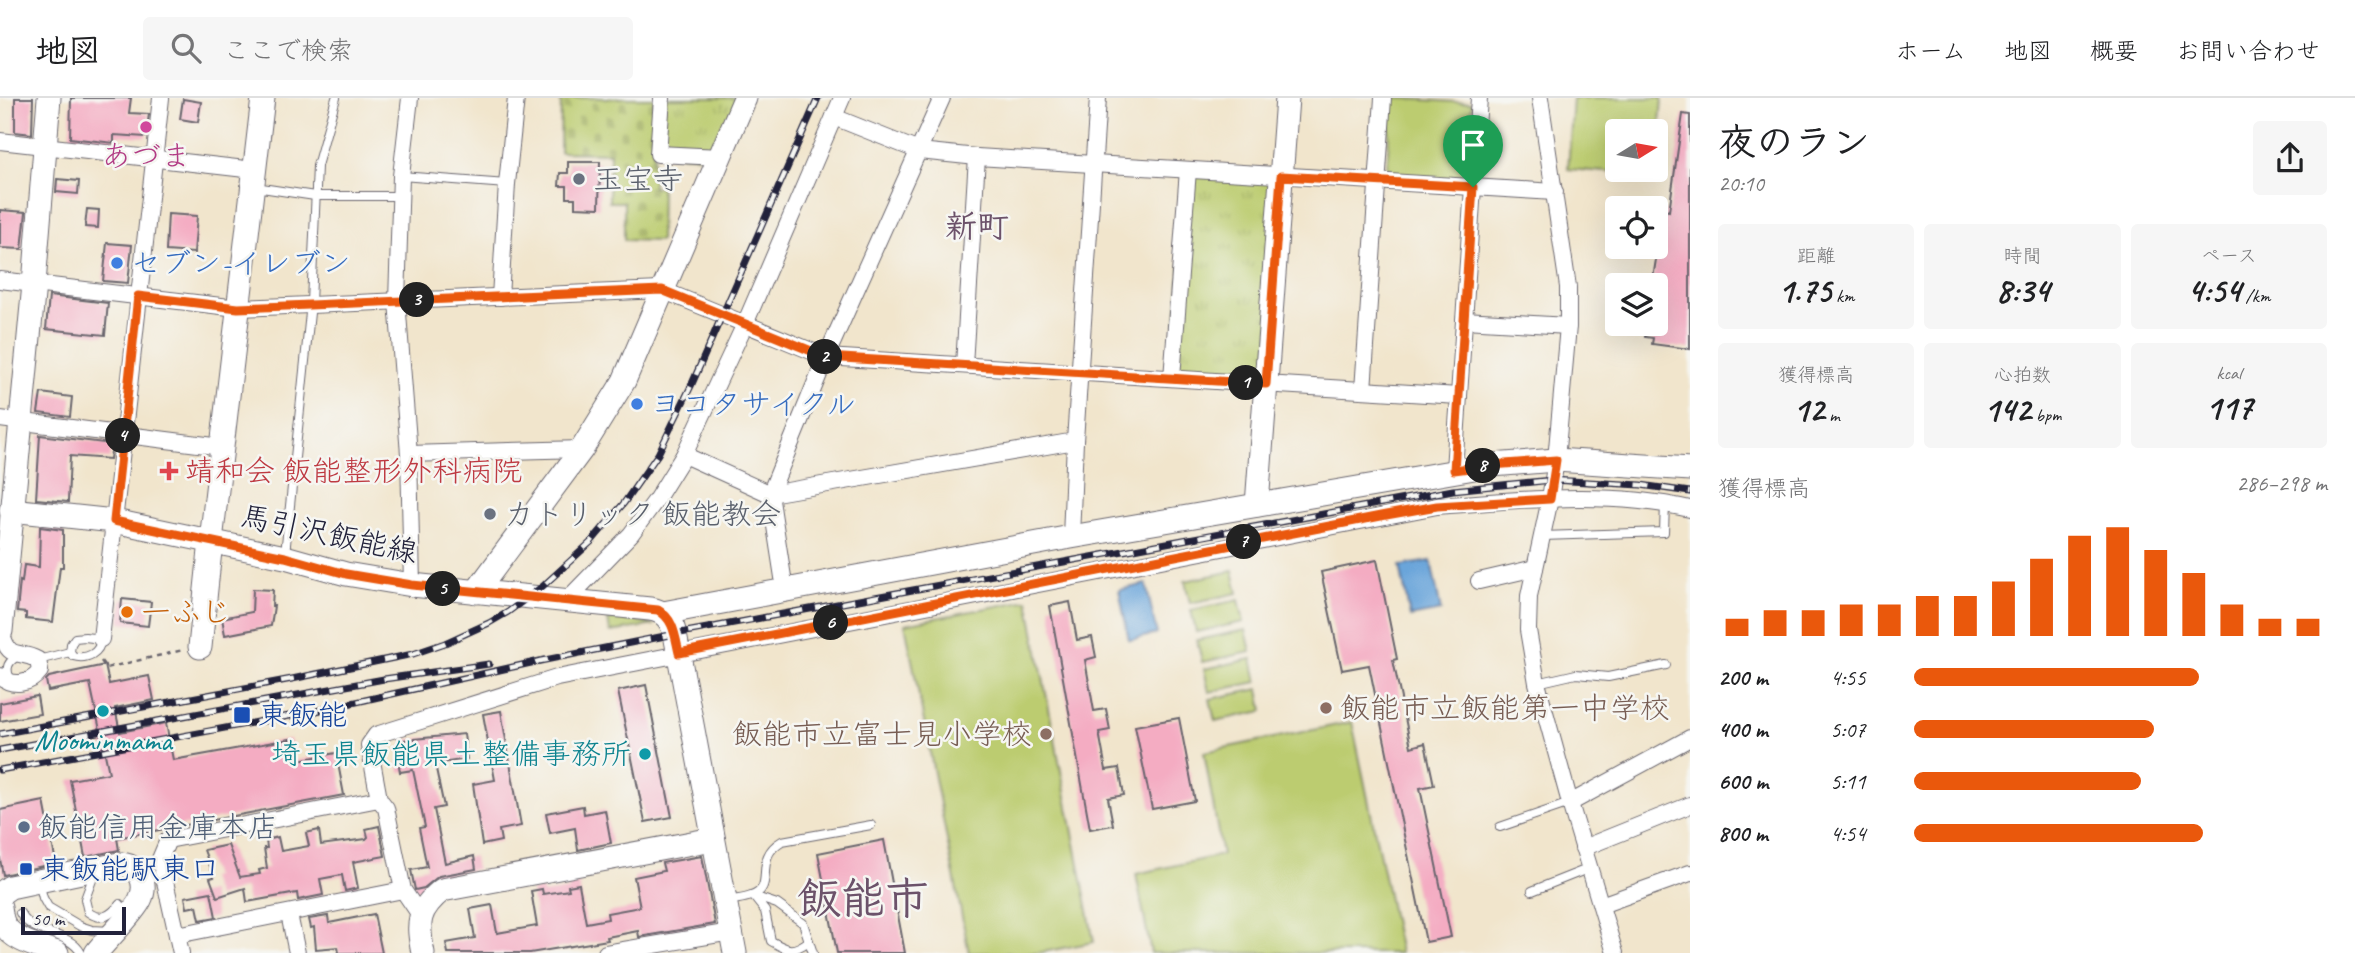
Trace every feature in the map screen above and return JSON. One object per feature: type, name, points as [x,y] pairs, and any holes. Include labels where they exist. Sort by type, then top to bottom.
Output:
[{"type":"street","points":[[6,680],[32,680],[40,671],[38,660],[5,647],[0,624],[10,420],[34,284],[49,98]]},
{"type":"street","points":[[98,646],[161,98]]},
{"type":"street","points":[[200,647],[263,98]]},
{"type":"street","points":[[410,98],[401,176],[397,301],[409,454],[412,585]]},
{"type":"street","points":[[500,298],[507,184],[516,98]]},
{"type":"street","points":[[662,98],[658,154],[720,157]]},
{"type":"street","points":[[476,592],[582,449],[624,381],[745,98]]},
{"type":"street","points":[[567,600],[631,534],[684,455],[745,324],[842,98]]},
{"type":"street","points":[[785,590],[770,494],[826,357],[942,98]]},
{"type":"street","points":[[1071,537],[1098,98]]},
{"type":"street","points":[[1257,505],[1287,98]]},
{"type":"street","points":[[1363,390],[1383,98]]},
{"type":"street","points":[[1454,470],[1479,98]]},
{"type":"street","points":[[1540,98],[1568,287],[1568,326],[1556,460],[1527,612],[1528,630],[1537,684],[1615,953]]},
{"type":"street","points":[[834,117],[919,150],[977,157],[1555,192]]},
{"type":"street","points":[[0,141],[154,158],[253,179]]},
{"type":"street","points":[[964,365],[977,157]]},
{"type":"street","points":[[1172,378],[1188,170]]},
{"type":"street","points":[[0,280],[238,308],[662,290],[826,357],[1459,396]]},
{"type":"street","points":[[1464,320],[1568,326]]},
{"type":"street","points":[[10,420],[222,447]]},
{"type":"street","points":[[684,455],[770,494],[1075,441]]},
{"type":"street","points":[[409,454],[582,449]]},
{"type":"street","points":[[606,953],[733,942],[679,653],[671,623],[663,613],[1071,537],[1454,470],[1556,460],[1690,469]]},
{"type":"street","points":[[420,915],[403,890],[386,808],[379,799],[369,745],[376,735],[557,678],[1437,506],[1550,499],[1622,499],[1665,503],[1690,509]]},
{"type":"street","name":"馬引沢飯能線","points":[[7,513],[114,521],[285,557],[346,574],[412,585],[650,608],[663,613]]},
{"type":"street","points":[[1479,581],[1535,568]]},
{"type":"street","points":[[1570,803],[1690,738]]},
{"type":"street","points":[[181,953],[160,859],[168,840],[379,799]]},
{"type":"street","points":[[1583,848],[1690,805]]},
{"type":"street","points":[[424,953],[419,933],[420,915],[431,898],[442,890],[713,839]]},
{"type":"street","points":[[136,869],[160,859]]},
{"type":"street","points":[[0,894],[10,887],[97,868],[127,864],[136,869],[143,889],[140,901],[96,953]]},
{"type":"street","points":[[1601,905],[1690,873]]},
{"type":"street","points":[[177,935],[403,890]]},
{"type":"street","points":[[289,914],[297,953]]},
{"type":"street","points":[[6,917],[10,932],[57,953]]},
{"type":"lane","points":[[285,557],[312,303],[317,166],[336,98]]},
{"type":"lane","points":[[401,176],[507,184]]},
{"type":"lane","points":[[253,179],[315,196],[400,196]]},
{"type":"lane","points":[[1541,536],[1664,532],[1665,503]]},
{"type":"lane","points":[[70,652],[75,638],[98,646]]},
{"type":"lane","points":[[38,660],[70,652],[77,657],[98,646]]},
{"type":"lane","points":[[6,680],[7,665],[10,660],[20,655]]},
{"type":"lane","points":[[1537,684],[1576,674],[1608,677],[1666,665]]},
{"type":"lane","points":[[1500,827],[1570,803]]},
{"type":"lane","points":[[725,901],[753,896],[762,889],[766,881],[764,868],[768,855],[775,845],[782,841],[871,825]]},
{"type":"lane","points":[[97,868],[85,899],[88,912],[100,918],[107,917],[120,904]]},
{"type":"lane","points":[[1532,891],[1590,868]]},
{"type":"lane","points":[[39,881],[48,907],[86,929],[114,931]]},
{"type":"lane","points":[[753,896],[765,911],[774,953]]},
{"type":"lane","points":[[753,896],[777,904],[803,923],[813,953]]},
{"type":"lane","points":[[6,917],[24,920],[71,941],[81,953]]},
{"type":"lane","points":[[771,941],[788,950],[797,950],[809,941]]},
{"type":"path","points":[[98,646],[106,668],[200,647]]},
{"type":"green space","points":[[561,98],[654,98],[653,187],[661,187],[660,241],[624,240],[624,202],[609,202],[610,153],[560,152]]},
{"type":"green space","points":[[662,98],[745,98],[720,157],[658,154]]},
{"type":"green space","points":[[1391,98],[1472,103],[1467,174],[1459,181],[1394,176],[1387,170]]},
{"type":"green space","points":[[1573,98],[1662,98],[1660,119],[1605,119],[1605,172],[1568,169]]},
{"type":"green space","points":[[1188,170],[1281,175],[1266,384],[1172,378]]},
{"type":"green space","points":[[1233,571],[1238,593],[1190,603],[1185,581]]},
{"type":"green space","points":[[1028,600],[1094,942],[1038,953],[969,953],[905,624]]},
{"type":"green space","points":[[1239,600],[1244,622],[1196,632],[1191,610]]},
{"type":"green space","points":[[608,619],[637,621],[654,625],[610,632]]},
{"type":"green space","points":[[1246,630],[1251,652],[1202,662],[1197,640]]},
{"type":"green space","points":[[1252,659],[1257,682],[1209,692],[1204,669]]},
{"type":"green space","points":[[1259,689],[1263,711],[1215,721],[1210,699]]},
{"type":"green space","points":[[1352,722],[1400,953],[1151,953],[1136,874],[1222,855],[1204,752]]},
{"type":"water","points":[[1431,561],[1441,611],[1410,617],[1400,566]]},
{"type":"water","points":[[1146,584],[1157,634],[1129,640],[1119,590]]},
{"type":"building","points":[[15,98],[33,98],[32,134],[15,132]]},
{"type":"building","points":[[71,98],[131,98],[129,113],[149,114],[146,137],[114,135],[114,143],[70,138]]},
{"type":"building","points":[[183,99],[201,102],[198,122],[180,119]]},
{"type":"building","points":[[1683,114],[1690,115],[1690,349],[1652,344],[1653,338],[1645,337],[1668,336],[1668,273],[1654,273],[1656,259],[1668,259],[1669,211]]},
{"type":"building","name":"玉宝寺","points":[[568,162],[600,162],[599,208],[575,207],[575,198],[567,198],[567,186],[559,186],[560,173],[568,173]]},
{"type":"building","points":[[57,179],[79,181],[78,194],[56,192]]},
{"type":"building","points":[[87,209],[99,210],[98,228],[85,227]]},
{"type":"building","points":[[0,210],[26,212],[22,249],[0,248]]},
{"type":"building","points":[[168,214],[197,216],[194,253],[166,251]]},
{"type":"building","name":"セブン-イレブン","points":[[107,243],[132,245],[128,283],[103,281]]},
{"type":"building","points":[[49,296],[108,303],[105,335],[46,329]]},
{"type":"building","points":[[41,393],[72,397],[70,417],[38,413]]},
{"type":"building","points":[[40,435],[112,444],[110,459],[70,456],[68,502],[36,499]]},
{"type":"building","points":[[40,527],[63,530],[63,567],[60,567],[53,622],[26,619],[26,613],[17,612],[24,565],[39,567]]},
{"type":"building","points":[[1377,560],[1397,659],[1393,660],[1411,747],[1425,743],[1434,785],[1420,788],[1451,937],[1426,942],[1369,665],[1342,670],[1321,572]]},
{"type":"building","points":[[253,589],[273,590],[271,626],[225,635],[222,618],[252,612]]},
{"type":"building","points":[[122,599],[151,602],[148,626],[120,623]]},
{"type":"building","points":[[1070,602],[1077,640],[1092,637],[1096,657],[1085,660],[1094,711],[1106,709],[1110,730],[1099,732],[1106,770],[1119,768],[1124,795],[1108,798],[1113,825],[1090,829],[1050,606]]},
{"type":"building","points":[[105,665],[109,684],[149,676],[154,700],[115,708],[120,732],[166,723],[173,760],[290,739],[294,761],[336,753],[344,795],[117,838],[119,850],[85,857],[70,780],[109,773],[90,683],[48,691],[46,680],[49,677]]},
{"type":"building","name":"埼玉県飯能県土整備事務所","points":[[646,685],[672,817],[645,822],[618,691]]},
{"type":"building","points":[[37,696],[40,714],[0,721],[0,703]]},
{"type":"building","points":[[501,711],[521,826],[499,830],[501,841],[482,845],[473,784],[495,780],[483,714]]},
{"type":"building","points":[[1179,718],[1195,801],[1152,809],[1135,726]]},
{"type":"building","points":[[464,734],[467,759],[435,764],[444,807],[434,809],[445,863],[474,856],[476,869],[439,876],[424,888],[415,890],[411,870],[427,867],[419,828],[425,827],[413,770],[400,772],[398,760],[407,759],[404,740]]},
{"type":"building","name":"飯能信用金庫本店","points":[[44,801],[56,863],[3,875],[0,859],[0,810]]},
{"type":"building","points":[[583,806],[584,814],[605,810],[611,843],[578,850],[575,828],[550,833],[546,813]]},
{"type":"building","points":[[379,826],[385,856],[353,862],[358,888],[345,891],[342,875],[320,879],[323,895],[298,900],[297,893],[247,902],[245,888],[217,897],[210,878],[214,877],[204,850],[228,845],[240,877],[260,874],[259,870],[267,868],[264,848],[267,848],[266,840],[278,837],[281,851],[309,846],[306,833],[319,830],[321,845],[366,839],[366,829]]},
{"type":"building","points":[[884,840],[905,953],[837,953],[818,853]]},
{"type":"building","points":[[702,856],[715,924],[639,937],[638,931],[607,937],[608,940],[530,953],[448,953],[446,943],[475,938],[470,909],[492,905],[497,933],[537,926],[531,891],[542,889],[543,894],[569,890],[568,886],[579,884],[586,923],[608,919],[607,913],[640,907],[634,877],[664,871],[662,863]]},
{"type":"building","points":[[211,892],[216,917],[200,920],[197,906],[187,908],[185,897]]},
{"type":"building","points":[[374,914],[382,953],[339,953],[338,947],[316,949],[314,927],[311,928],[309,919],[328,916],[329,923]]},
{"type":"railway","points":[[0,734],[413,654],[489,623],[543,586],[591,542],[624,503],[658,454],[691,386],[818,98]]},
{"type":"railway","points":[[0,770],[316,711],[675,634],[1453,490],[1552,480],[1641,485],[1690,492]]},
{"type":"railway","points":[[0,750],[384,679],[489,664]]},
{"type":"place","name":"あづま","points":[[146,127]]},
{"type":"place","name":"玉宝寺","points":[[579,179]]},
{"type":"place","name":"セブン-イレブン","points":[[117,263]]},
{"type":"place","name":"ヨコタサイクル","points":[[637,404]]},
{"type":"place","name":"靖和会 飯能整形外科病院","points":[[169,471]]},
{"type":"place","name":"カトリック 飯能教会","points":[[490,514]]},
{"type":"place","name":"一ふじ","points":[[127,612]]},
{"type":"place","name":"飯能市立飯能第一中学校","points":[[1326,708]]},
{"type":"place","name":"Moominmama","points":[[103,711]]},
{"type":"place","name":"東飯能","points":[[242,715]]},
{"type":"place","name":"飯能市立富士見小学校","points":[[1046,734]]},
{"type":"place","name":"埼玉県飯能県土整備事務所","points":[[645,754]]},
{"type":"place","name":"飯能信用金庫本店","points":[[24,827]]},
{"type":"place","name":"東飯能駅東口","points":[[26,869]]},
{"type":"district","name":"新町","points":[[977,226]]},
{"type":"district","name":"飯能市","points":[[863,898]]},
{"type":"route","points":[[1281,176],[1473,187],[1454,470],[1556,460],[1550,499],[1437,506],[1386,515],[679,653],[668,617],[650,608],[412,585],[346,574],[285,557],[114,521],[138,296],[238,308],[662,290],[826,357],[1266,384],[1281,176]]}]
